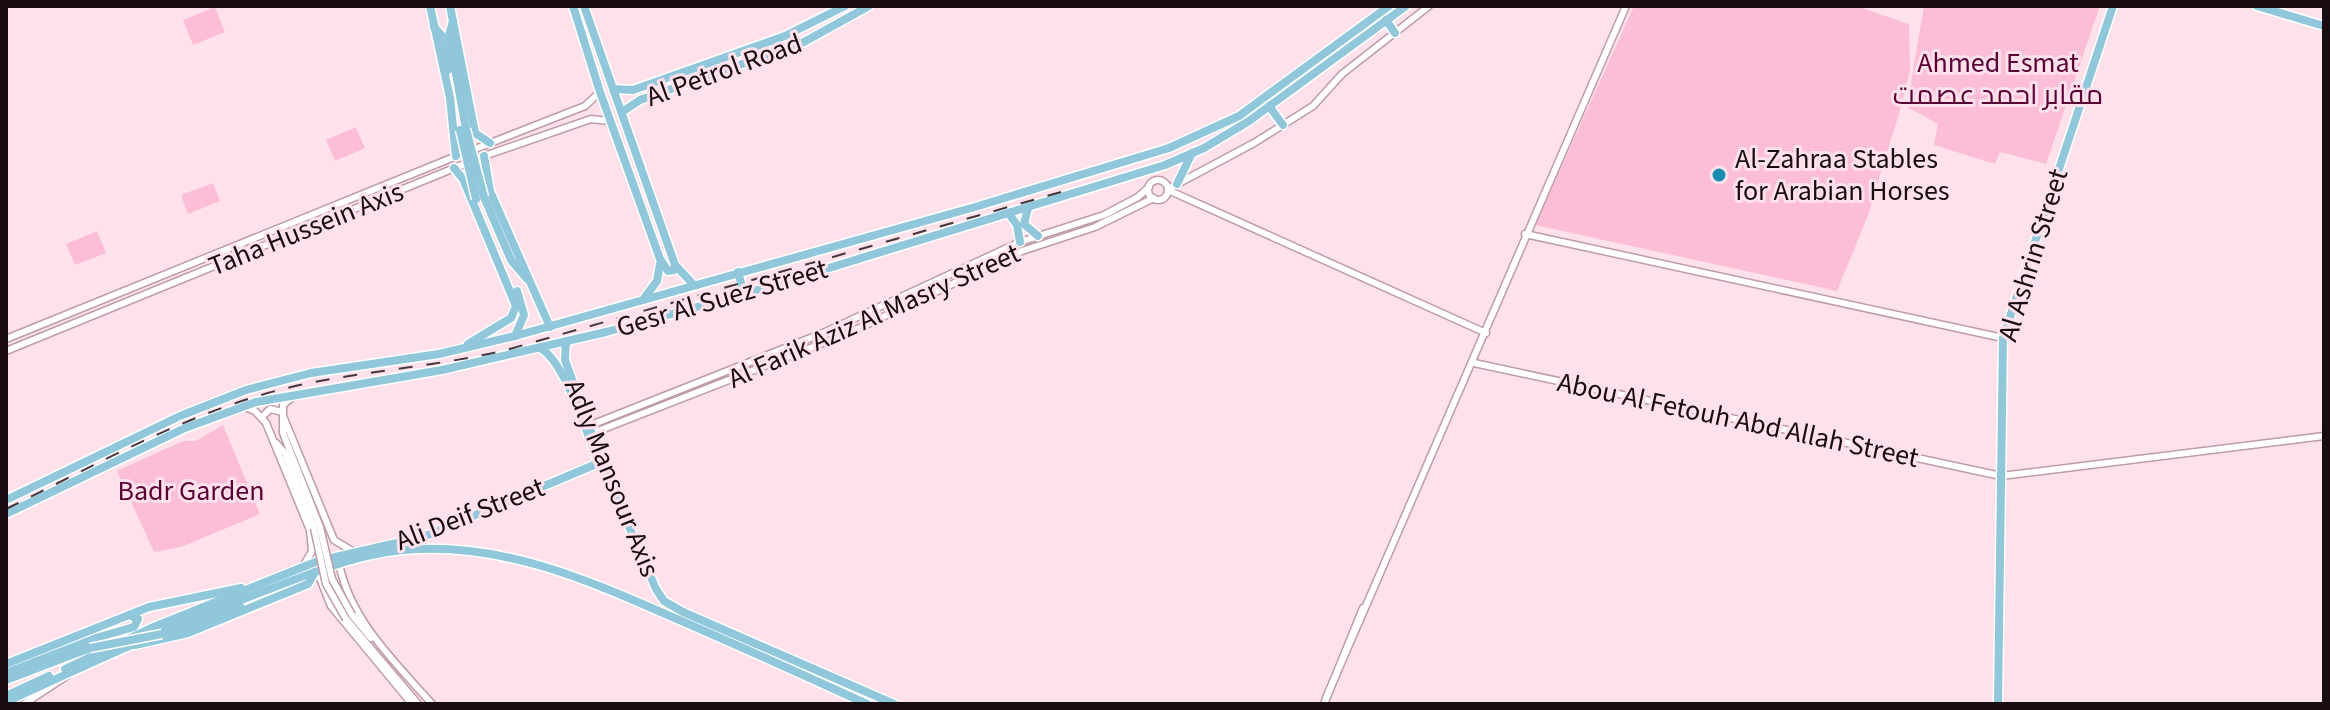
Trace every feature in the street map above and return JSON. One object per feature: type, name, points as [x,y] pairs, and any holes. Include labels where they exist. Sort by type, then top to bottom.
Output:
[{"type":"main road","points":[[430,6],[434,27],[442,38],[480,198],[524,319],[515,336]]},
{"type":"main road","points":[[450,6],[453,21],[448,32],[465,132],[456,156]]},
{"type":"main road","points":[[573,6],[600,92],[660,259],[668,271],[674,270],[675,265]]},
{"type":"main road","points":[[584,6],[675,265],[693,284]]},
{"type":"main road","name":"Al Petrol Road","points":[[613,89],[633,90],[785,36],[845,6]]},
{"type":"main road","name":"Al Petrol Road","points":[[622,112],[635,102],[828,31],[869,6]]},
{"type":"main road","name":"Gesr Al Suez Street","points":[[6,500],[146,433],[225,398],[272,382],[460,349],[550,327],[1151,154],[1221,126],[1262,100],[1389,6]]},
{"type":"main road","name":"Gesr Al Suez Street","points":[[6,514],[151,444],[243,406],[308,390],[442,370],[566,341],[744,294],[1151,169],[1192,153],[1238,128],[1406,6]]},
{"type":"main road","name":"Al Ashrin Street","points":[[1998,704],[2003,338],[2113,6]]},
{"type":"main road","points":[[2257,6],[2324,26]]},
{"type":"main road","points":[[1386,20],[1395,33]]},
{"type":"main road","points":[[785,36],[790,47]]},
{"type":"main road","points":[[633,90],[631,97],[635,102]]},
{"type":"main road","points":[[1269,106],[1283,125]]},
{"type":"main road","points":[[465,132],[490,143]]},
{"type":"main road","points":[[1177,184],[1192,153]]},
{"type":"main road","points":[[484,156],[486,176],[550,327]]},
{"type":"main road","points":[[454,168],[465,184],[516,296],[514,316],[460,349]]},
{"type":"main road","points":[[1151,169],[1152,183]]},
{"type":"main road","points":[[465,184],[475,173],[486,176]]},
{"type":"main road","points":[[1084,173],[1081,181],[1088,189]]},
{"type":"main road","points":[[1064,178],[1073,183],[1071,195]]},
{"type":"main road","points":[[480,198],[514,267],[531,282]]},
{"type":"main road","points":[[1028,208],[1024,224],[1038,236]]},
{"type":"main road","points":[[1009,214],[1017,225],[1020,242]]},
{"type":"main road","points":[[643,299],[657,281],[660,259]]},
{"type":"main road","points":[[738,272],[744,294]]},
{"type":"main road","name":"Adly Mansour Axis","points":[[566,341],[564,356],[607,476],[656,589],[670,605],[894,704]]},
{"type":"main road","name":"Adly Mansour Axis","points":[[539,348],[554,360],[597,459],[584,470]]},
{"type":"main road","points":[[554,360],[558,355],[564,356]]},
{"type":"main road","points":[[146,433],[151,444]]},
{"type":"main road","points":[[584,470],[596,470],[607,476]]},
{"type":"main road","name":"Ali Deif Street","points":[[258,585],[354,552],[416,544],[584,470]]},
{"type":"main road","points":[[6,702],[158,631],[315,572],[416,544]]},
{"type":"main road","name":"Adly Mansour Axis","points":[[416,544],[526,562],[585,578],[867,704]]},
{"type":"main road","points":[[6,680],[90,648],[162,634],[300,583],[315,572]]},
{"type":"main road","points":[[6,664],[158,605],[258,585]]},
{"type":"main road","points":[[6,696],[258,585]]},
{"type":"main road","points":[[647,606],[656,589]]},
{"type":"main road","points":[[664,614],[665,608],[670,605]]},
{"type":"main road","points":[[6,673],[99,637],[135,627],[137,618],[129,615]]},
{"type":"main road","points":[[99,637],[106,650]]},
{"type":"street","points":[[1163,198],[1168,189],[1283,125],[1317,102],[1342,74],[1429,6]]},
{"type":"street","points":[[1325,701],[1626,6]]},
{"type":"street","name":"Taha Hussein Axis","points":[[6,339],[585,106],[600,92]]},
{"type":"street","points":[[585,106],[593,110],[591,119]]},
{"type":"street","name":"Taha Hussein Axis","points":[[6,351],[484,156],[591,119],[610,121]]},
{"type":"street","points":[[1201,207],[1154,198],[1152,183],[1165,182],[1168,189],[1201,207],[1485,332]]},
{"type":"street","name":"Al Farik Aziz Al Masry Street","points":[[608,423],[868,313],[1020,242],[1104,215],[1138,197],[1152,183]]},
{"type":"street","name":"Al Farik Aziz Al Masry Street","points":[[592,429],[755,370],[872,322],[1022,251],[1095,227],[1154,198]]},
{"type":"street","points":[[1525,234],[2003,338]]},
{"type":"street","points":[[209,256],[214,267]]},
{"type":"street","points":[[868,313],[872,322]]},
{"type":"street","points":[[1325,701],[1485,332]]},
{"type":"street","points":[[752,362],[755,370]]},
{"type":"street","name":"Abou Al Fetouh Abd Allah Street","points":[[1474,363],[2001,476],[2324,436]]},
{"type":"street","points":[[308,390],[285,401],[283,433],[332,579],[349,617],[418,704]]},
{"type":"street","points":[[243,406],[262,417],[305,516],[313,544],[310,558],[301,568]]},
{"type":"street","points":[[262,417],[270,409],[282,414],[334,540],[354,552]]},
{"type":"street","points":[[273,440],[285,453],[317,527]]},
{"type":"street","points":[[313,544],[334,540]]},
{"type":"street","points":[[339,564],[345,590],[356,611],[430,704]]},
{"type":"street","points":[[315,572],[326,598],[412,704]]},
{"type":"street","points":[[326,598],[333,587],[345,590]]},
{"type":"street","points":[[349,617],[430,704]]},
{"type":"street","points":[[24,704],[52,689],[70,672]]},
{"type":"green space","name":"Al-Zahraa Stables for Arabian Horses","points":[[1634,6],[1856,6],[1909,24],[1910,70],[1901,107],[1868,215],[1837,291],[1535,225]]},
{"type":"green space","name":"Ahmed Esmat مقابر احمد عصمت","points":[[1924,6],[2100,6],[2046,164],[2000,152],[1995,164],[1934,145],[1938,124],[1907,107]]},
{"type":"green space","points":[[215,7],[225,32],[193,45],[183,20]]},
{"type":"green space","points":[[356,127],[365,148],[335,161],[326,140]]},
{"type":"green space","points":[[213,183],[220,201],[188,214],[181,195]]},
{"type":"green space","points":[[97,231],[106,253],[75,265],[66,244]]},
{"type":"green space","name":"Badr Garden","points":[[223,425],[260,514],[181,547],[154,552],[117,471],[183,441],[196,441]]},
{"type":"railway","points":[[6,509],[174,427],[279,390],[506,350],[1068,190]]},
{"type":"place","name":"Al-Zahraa Stables for Arabian Horses","points":[[1719,175]]}]
